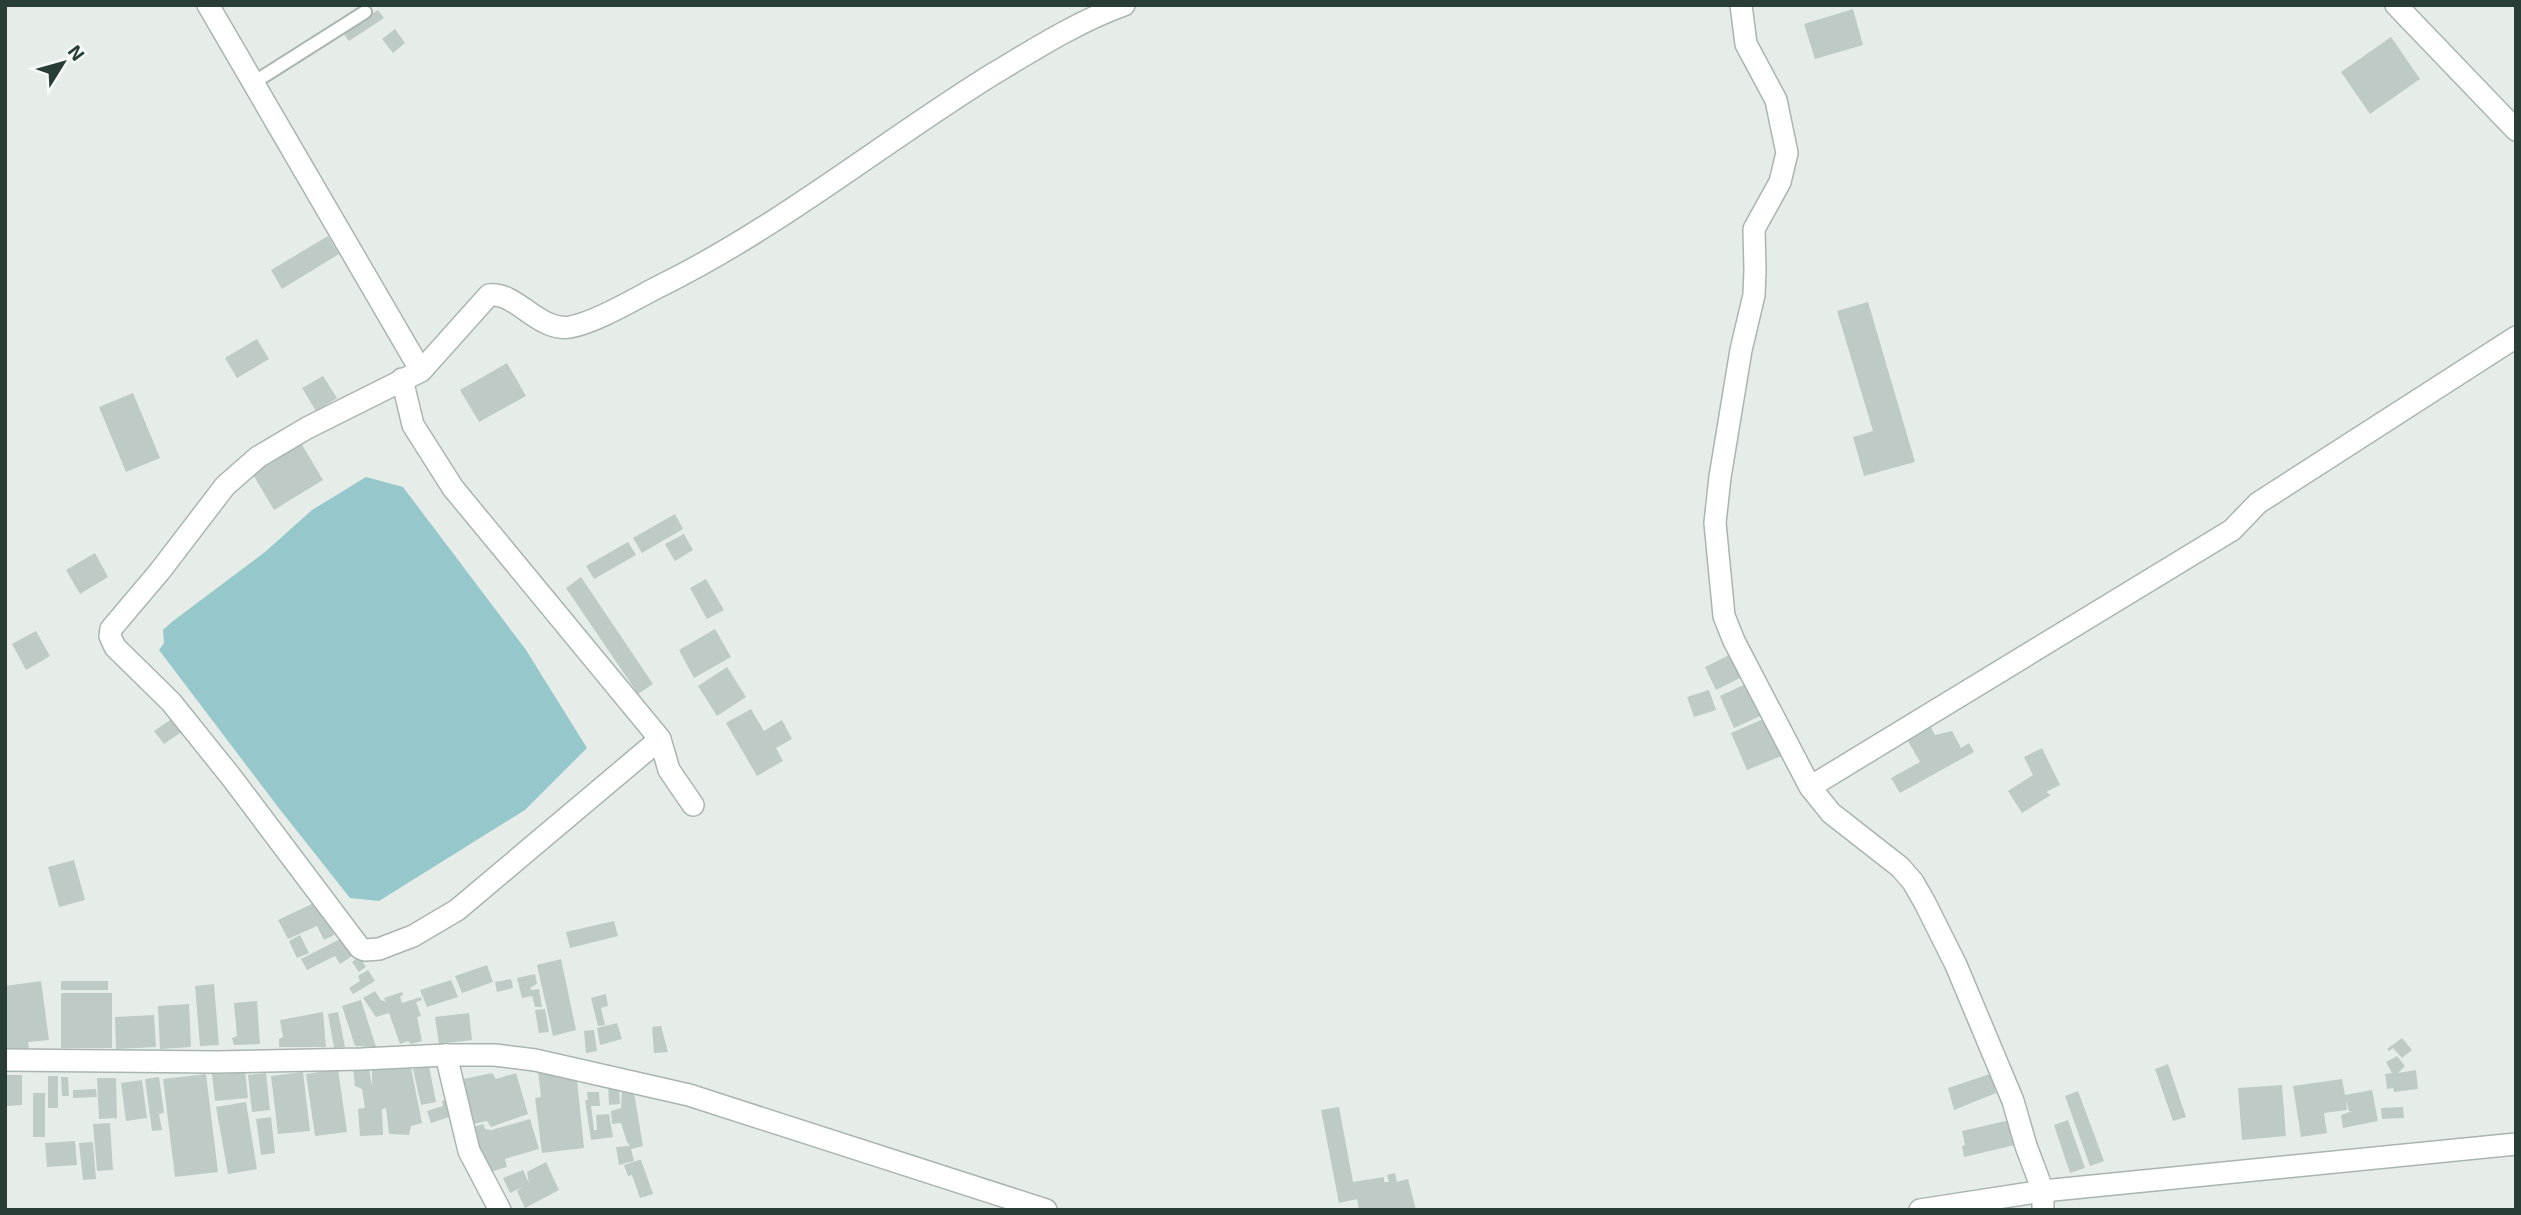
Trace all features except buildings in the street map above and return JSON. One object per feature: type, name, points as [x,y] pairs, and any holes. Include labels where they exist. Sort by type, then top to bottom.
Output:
[{"type":"street","points":[[208,5],[411,375],[413,425],[453,488],[660,739],[669,770],[694,806]]},
{"type":"street","points":[[660,739],[457,910],[413,936],[379,949],[365,950],[360,948],[171,702],[115,647],[110,636],[111,629],[160,571],[225,486],[258,457],[411,375],[489,295],[498,294],[540,321],[556,327],[580,324],[690,271],[808,198],[957,97],[1054,37],[1124,5]]},
{"type":"street","points":[[1741,5],[1746,44],[1776,100],[1787,153],[1780,182],[1754,229],[1754,295],[1741,349],[1720,477],[1715,523],[1724,616],[1734,642],[1810,787],[1830,813],[1900,867],[1913,882],[1956,965],[2013,1101],[2043,1200]]},
{"type":"street","points":[[2396,5],[2516,130]]},
{"type":"street","points":[[1810,787],[2232,530],[2258,503],[2516,337]]},
{"type":"street","points":[[5,1060],[216,1062],[446,1055],[495,1055],[535,1060],[690,1095],[1046,1210]]},
{"type":"street","points":[[446,1055],[470,1151],[500,1210]]},
{"type":"street","points":[[1920,1210],[2043,1200],[2516,1144]]},
{"type":"lane","points":[[253,83],[365,12]]},
{"type":"water","points":[[366,477],[403,487],[526,650],[587,748],[525,810],[379,901],[350,898],[159,650],[164,643],[163,630],[173,621],[265,552],[312,510]]}]
